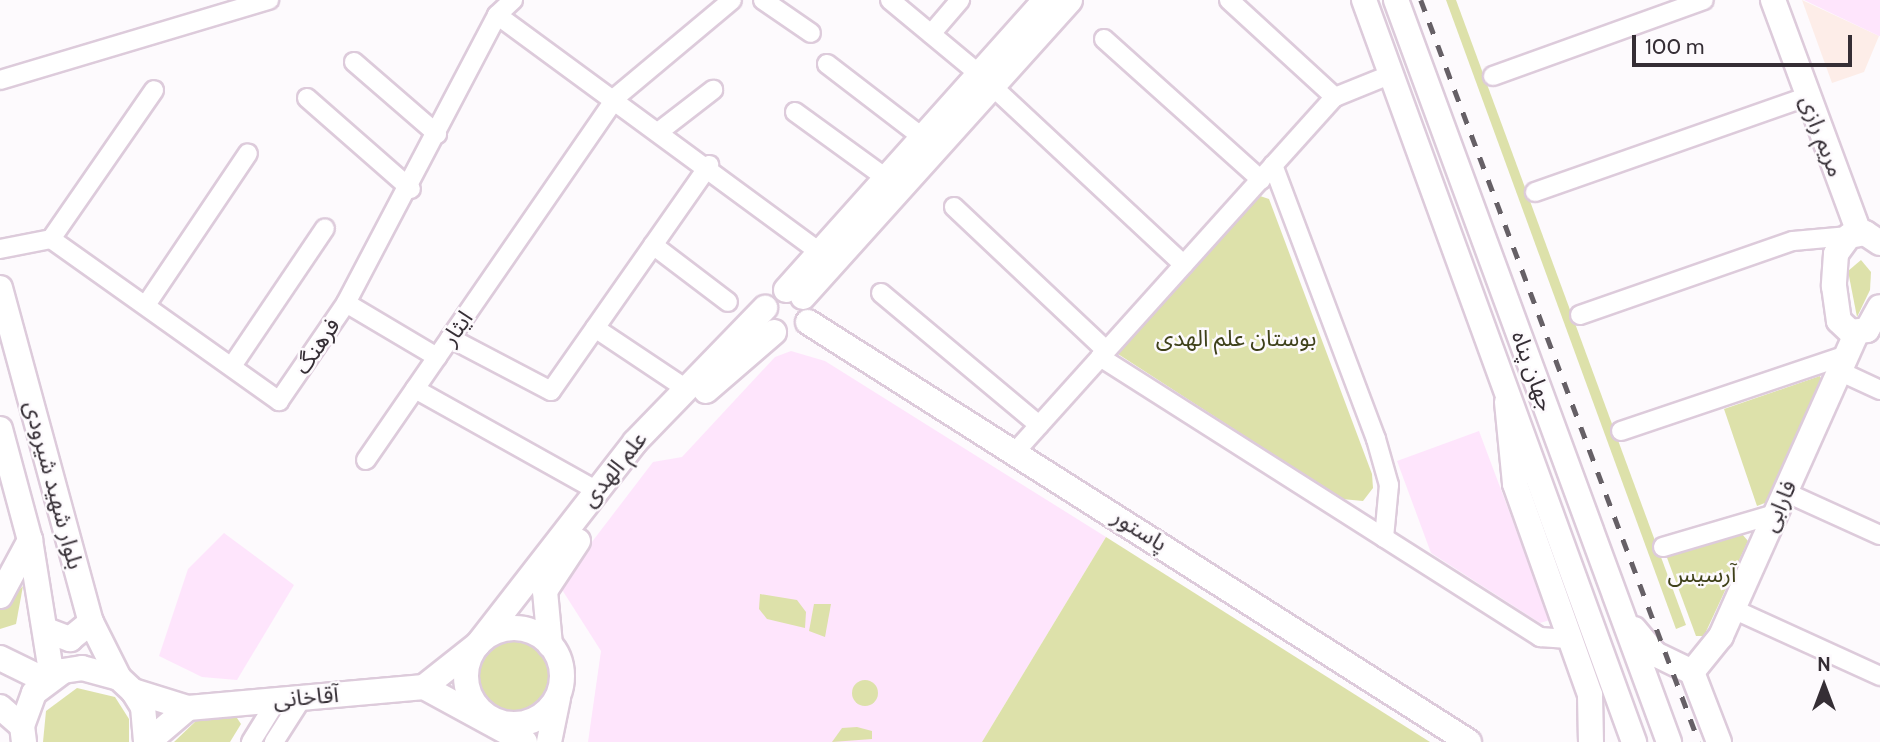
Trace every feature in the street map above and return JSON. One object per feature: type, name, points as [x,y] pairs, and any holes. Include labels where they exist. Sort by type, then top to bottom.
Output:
[{"type":"street","points":[[0,80],[269,0]]},
{"type":"street","name":"فرهنگ","points":[[51,239],[148,302],[279,401],[346,303],[411,189],[497,15],[513,0]]},
{"type":"street","name":"ایثار","points":[[366,460],[616,97],[732,0]]},
{"type":"street","points":[[763,0],[811,33]]},
{"type":"street","points":[[890,0],[986,80],[1184,265]]},
{"type":"street","points":[[931,34],[960,0]]},
{"type":"street","points":[[795,294],[986,80],[1045,0]]},
{"type":"street","points":[[795,294],[820,252],[922,137],[1070,0]]},
{"type":"street","points":[[1229,0],[1335,97]]},
{"type":"street","name":"جهان پناه","points":[[1364,0],[1506,380],[1634,742]]},
{"type":"street","name":"جهان پناه","points":[[1396,0],[1669,742]]},
{"type":"street","points":[[1493,76],[1704,0]]},
{"type":"street","name":"مریم رازی","points":[[1773,0],[1807,97],[1863,237]]},
{"type":"street","points":[[497,15],[709,165],[820,252]]},
{"type":"street","points":[[1104,39],[1261,180]]},
{"type":"street","points":[[354,62],[437,134]]},
{"type":"street","points":[[827,64],[922,137]]},
{"type":"street","points":[[1015,452],[1335,97],[1392,74]]},
{"type":"street","points":[[0,249],[51,239],[155,90]]},
{"type":"street","points":[[661,130],[713,90]]},
{"type":"street","points":[[1535,192],[1807,97]]},
{"type":"street","points":[[307,98],[411,189]]},
{"type":"street","points":[[795,112],[886,178]]},
{"type":"street","points":[[148,302],[248,153]]},
{"type":"street","points":[[450,338],[551,391],[709,165]]},
{"type":"street","points":[[1273,165],[1376,439],[1389,485],[1384,538]]},
{"type":"street","points":[[954,207],[1103,354],[1540,637],[1568,639]]},
{"type":"street","points":[[232,366],[325,228]]},
{"type":"street","points":[[1580,315],[1793,241],[1863,237]]},
{"type":"street","points":[[1863,237],[1836,254],[1834,286],[1839,321],[1848,353],[1880,390]]},
{"type":"street","points":[[653,245],[728,302]]},
{"type":"street","name":"بلوار شهید شیرودی","points":[[0,288],[91,622],[126,684],[143,707],[147,742]]},
{"type":"street","points":[[881,293],[1039,425]]},
{"type":"street","points":[[765,308],[774,332],[794,335],[808,322],[795,294]]},
{"type":"street","name":"علم الهدی","points":[[478,644],[596,491],[685,388],[765,308],[795,294]]},
{"type":"street","points":[[346,303],[437,357]]},
{"type":"street","name":"فارابی","points":[[1692,672],[1733,609],[1848,353],[1871,326],[1880,307]]},
{"type":"street","name":"پاستور","points":[[808,322],[1469,742]]},
{"type":"street","points":[[595,328],[685,388]]},
{"type":"street","name":"علم الهدی","points":[[550,645],[542,604],[561,564],[649,451],[721,374],[774,332]]},
{"type":"street","points":[[1621,431],[1848,353]]},
{"type":"street","points":[[1506,380],[1516,484],[1568,639],[1590,695],[1591,742]]},
{"type":"street","points":[[415,389],[596,491]]},
{"type":"street","name":"بلوار شهید شیرودی","points":[[0,429],[30,540],[46,630],[49,679]]},
{"type":"street","points":[[1663,547],[1780,503],[1880,535]]},
{"type":"street","points":[[0,596],[30,540]]},
{"type":"street","points":[[1733,609],[1880,676]]},
{"type":"street","points":[[1625,617],[1655,654],[1692,672],[1719,742]]},
{"type":"street","points":[[46,630],[71,639],[91,622]]},
{"type":"street","points":[[525,742],[486,716],[424,687],[478,644],[514,629],[550,645],[561,668],[559,694],[549,742]]},
{"type":"street","points":[[478,644],[466,673],[467,690],[486,716],[528,723],[559,694]]},
{"type":"street","points":[[0,658],[49,679]]},
{"type":"street","points":[[23,734],[34,693],[49,679],[82,668],[188,708],[147,742]]},
{"type":"street","name":"آقاخانی","points":[[188,708],[424,687]]},
{"type":"street","points":[[251,742],[289,699]]},
{"type":"street","points":[[274,742],[289,699]]},
{"type":"street","points":[[0,707],[23,734]]},
{"type":"shaded area","points":[[1802,0],[1879,36],[1864,72],[1832,83]]},
{"type":"shaded area","points":[[1804,0],[1880,0],[1880,36],[1879,36]]},
{"type":"shaded area","points":[[791,351],[825,361],[1106,537],[982,742],[588,742],[601,651],[559,585],[653,462],[682,457],[775,357]]},
{"type":"shaded area","points":[[1479,431],[1550,620],[1540,623],[1431,553],[1397,461]]},
{"type":"shaded area","points":[[224,533],[294,585],[237,680],[202,677],[159,656],[188,569]]},
{"type":"green space","points":[[1446,0],[1456,0],[1686,625],[1676,629]]},
{"type":"green space","name":"بوستان علم الهدی","points":[[1257,195],[1269,199],[1372,474],[1373,488],[1363,501],[1342,499],[1118,354]]},
{"type":"green space","points":[[1861,260],[1871,272],[1870,290],[1857,317],[1848,271]]},
{"type":"green space","points":[[1820,376],[1823,384],[1770,501],[1757,506],[1724,409]]},
{"type":"green space","name":"آرسیس","points":[[1742,534],[1748,541],[1704,636],[1696,636],[1666,555]]},
{"type":"green space","points":[[1106,537],[1430,742],[982,742]]},
{"type":"green space","points":[[23,586],[16,624],[0,629],[0,610]]},
{"type":"green space","points":[[760,594],[797,600],[806,612],[805,628],[767,619],[759,609]]},
{"type":"green space","points":[[814,604],[831,604],[825,637],[809,631]]},
{"type":"green space","points":[[507,639],[521,639],[535,645],[545,655],[551,676],[549,690],[535,707],[521,713],[507,713],[493,707],[483,697],[477,683],[477,669],[483,655],[493,645]]},
{"type":"green space","points":[[865,680],[874,684],[878,693],[874,702],[865,706],[856,702],[852,693],[856,684]]},
{"type":"green space","points":[[77,688],[115,697],[129,719],[129,742],[43,742],[46,711]]},
{"type":"green space","points":[[235,715],[241,724],[230,742],[174,742],[199,718]]},
{"type":"green space","points":[[857,727],[872,731],[872,739],[832,742],[842,728]]},
{"type":"railway","points":[[1421,0],[1699,742]]}]
